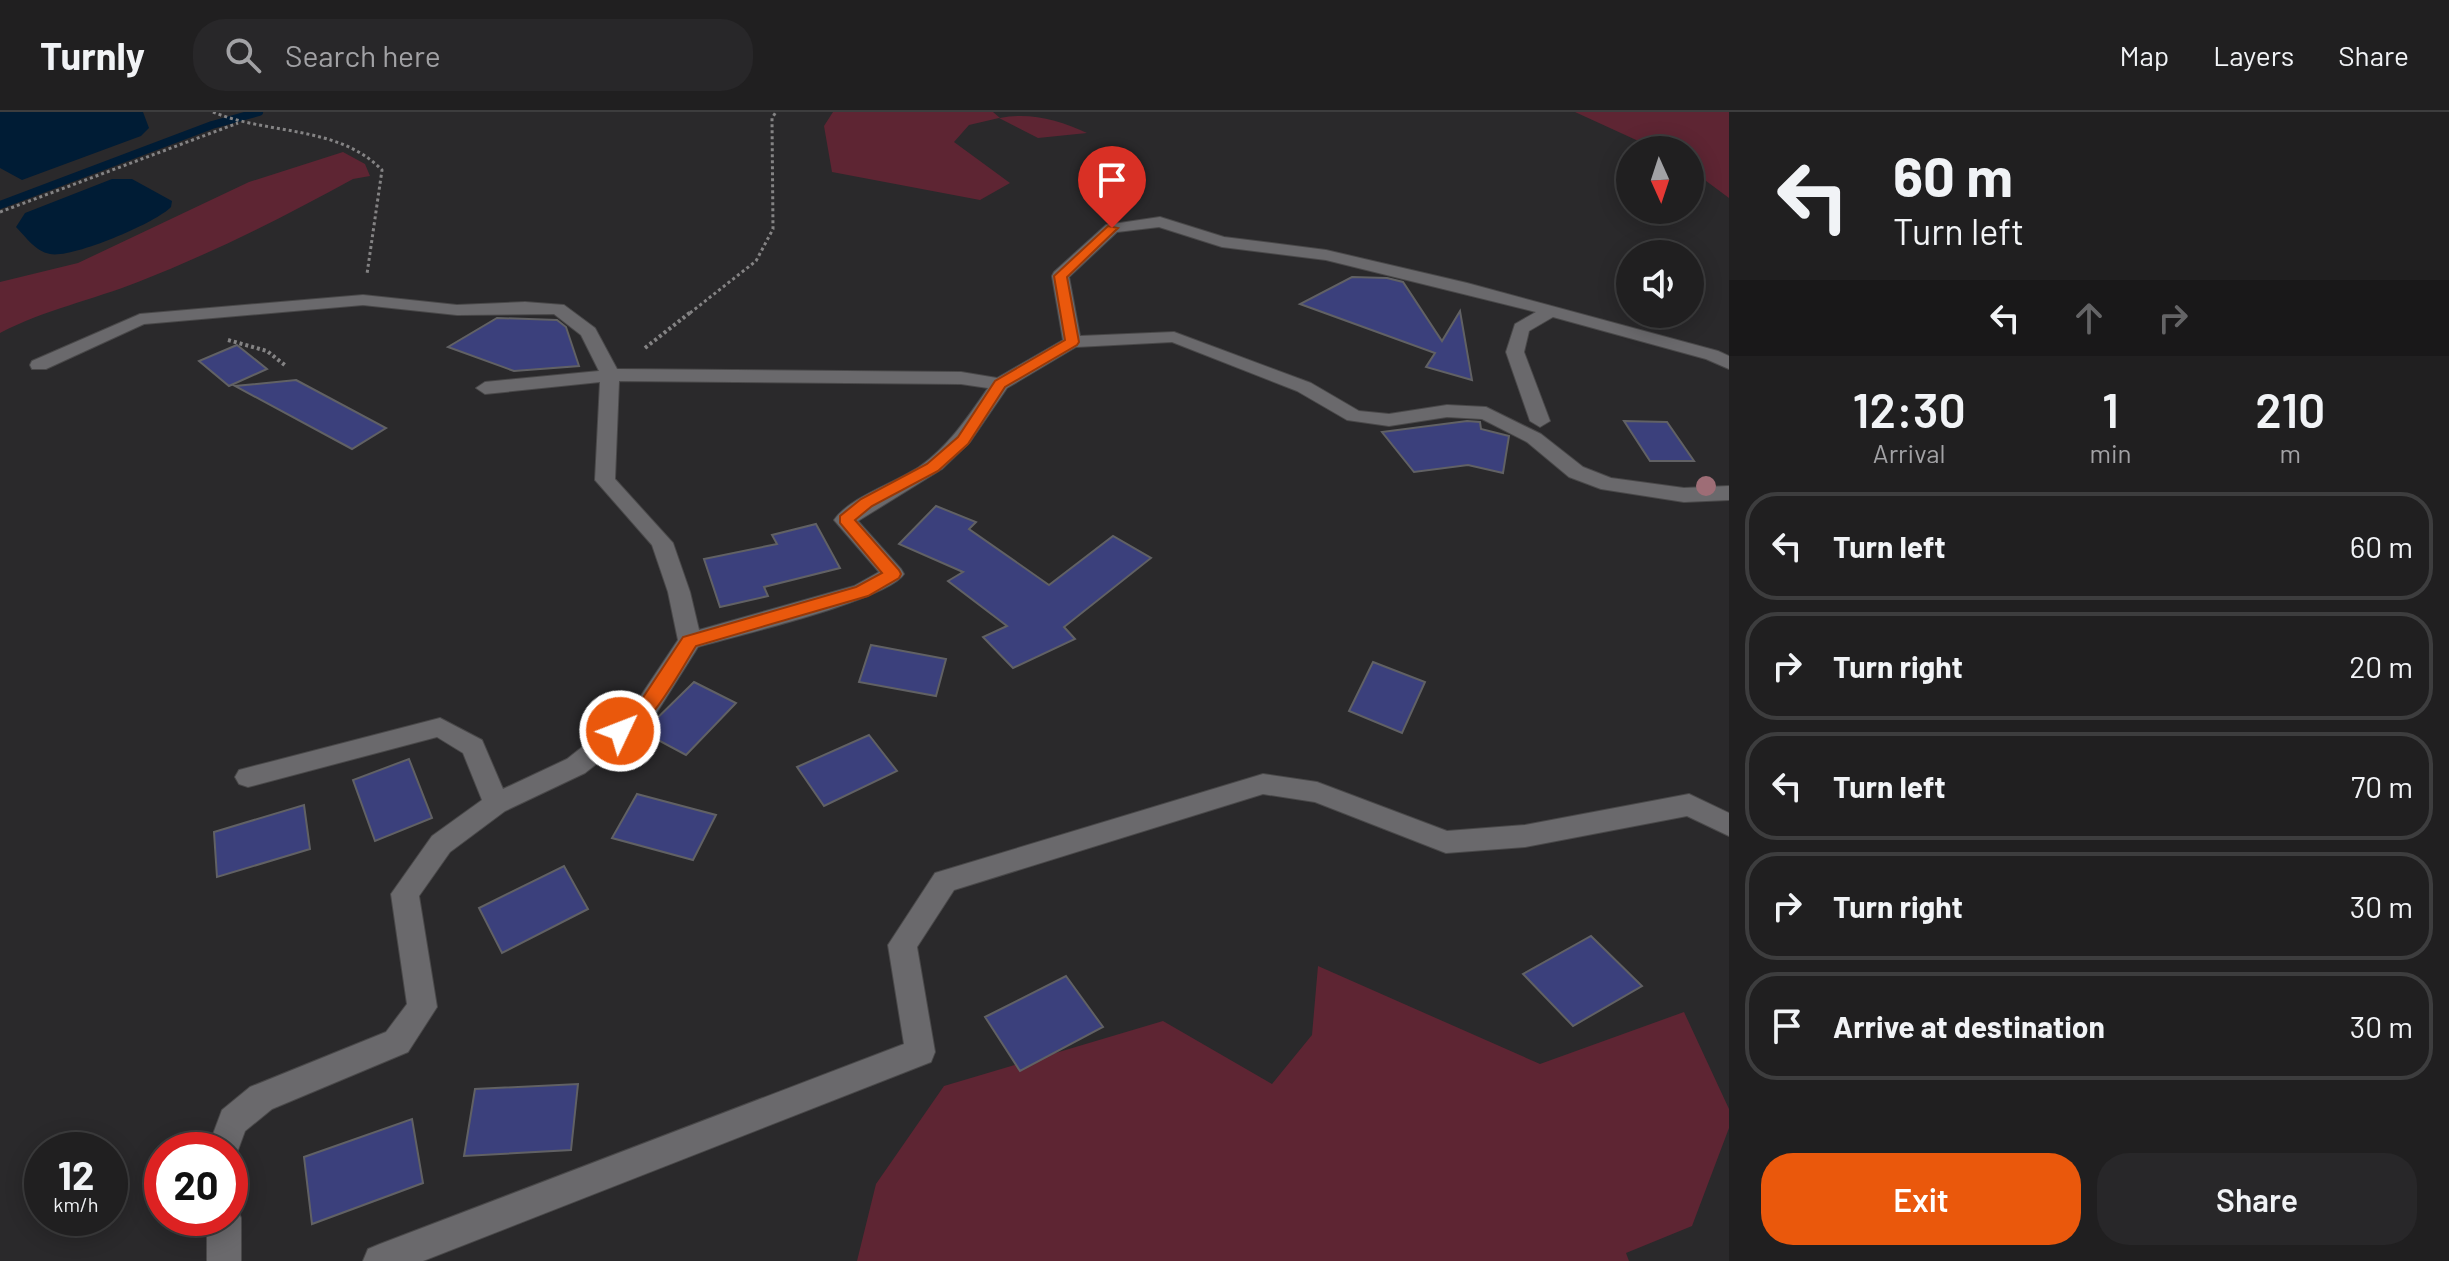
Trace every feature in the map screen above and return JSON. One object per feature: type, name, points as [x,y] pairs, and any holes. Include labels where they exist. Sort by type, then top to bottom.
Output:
[{"type":"street","points":[[1072,342],[1060,276],[1112,228],[1160,222],[1222,242],[1326,255],[1551,311],[1712,355],[1729,363]]},
{"type":"street","points":[[39,365],[140,319],[363,300],[457,310],[558,309],[589,332],[610,375],[605,480],[662,543],[679,592],[690,641]]},
{"type":"street","points":[[1540,421],[1515,352],[1521,328],[1551,311]]},
{"type":"street","points":[[229,1132],[233,1121],[261,1098],[397,1042],[422,1007],[405,894],[441,844],[496,804],[576,766],[643,713],[690,641],[862,591],[893,574],[845,520],[866,503],[932,468],[963,440],[1000,384],[1072,342],[1174,337],[1304,387],[1354,416],[1389,420],[1447,411],[1486,413],[1534,438],[1576,472],[1608,484],[1684,495],[1729,493]]},
{"type":"street","points":[[485,388],[610,375],[961,378],[1000,384]]},
{"type":"street","points":[[248,777],[440,727],[473,747],[496,804]]},
{"type":"street","points":[[380,1261],[920,1052],[902,945],[945,881],[1263,784],[1317,792],[1446,842],[1525,836],[1689,805],[1729,825]]},
{"type":"street","points":[[224,1236],[224,1261]]},
{"type":"path","points":[[213,112],[239,123],[321,138],[360,150],[382,170],[363,300]]},
{"type":"path","points":[[610,375],[756,261],[773,229],[772,118],[776,112]]},
{"type":"path","points":[[0,212],[239,123]]},
{"type":"path","points":[[227,312],[215,337],[267,351],[286,366]]},
{"type":"shaded area","points":[[833,112],[993,112],[1000,118],[1044,118],[1087,133],[1038,138],[999,118],[969,125],[954,142],[1010,183],[980,200],[832,172],[824,126]]},
{"type":"shaded area","points":[[1575,112],[1729,112],[1729,198],[1704,179],[1704,136],[1627,136]]},
{"type":"shaded area","points":[[343,152],[365,164],[370,176],[353,179],[247,234],[166,271],[0,333],[0,282],[78,263],[249,182]]},
{"type":"shaded area","points":[[1318,966],[1540,1064],[1684,1012],[1729,1109],[1729,1128],[1692,1226],[1626,1253],[1629,1261],[857,1261],[876,1184],[944,1086],[1163,1021],[1272,1084],[1312,1035]]},
{"type":"water","points":[[0,112],[143,112],[149,128],[141,136],[22,180],[0,168]]},
{"type":"water","points":[[112,179],[132,179],[172,201],[171,207],[149,222],[113,238],[61,254],[40,250],[16,227],[25,213]]},
{"type":"building","points":[[1352,277],[1387,278],[1403,282],[1442,341],[1460,311],[1472,380],[1426,367],[1435,353],[1300,304]]},
{"type":"building","points":[[497,318],[557,320],[566,327],[579,366],[514,371],[448,347]]},
{"type":"building","points":[[237,345],[267,369],[229,386],[199,361]]},
{"type":"building","points":[[296,380],[386,428],[352,449],[235,386]]},
{"type":"building","points":[[1624,421],[1667,422],[1694,461],[1650,461]]},
{"type":"building","points":[[1480,422],[1481,429],[1509,436],[1503,473],[1468,465],[1414,472],[1382,432]]},
{"type":"building","points":[[936,506],[976,522],[969,529],[1049,585],[1113,536],[1151,558],[1064,627],[1075,639],[1013,668],[983,637],[1007,626],[948,581],[963,572],[899,544]]},
{"type":"building","points":[[816,524],[840,568],[764,587],[768,596],[720,607],[704,559],[777,544],[772,535]]},
{"type":"building","points":[[871,645],[946,659],[936,696],[859,682]]},
{"type":"building","points":[[1373,662],[1425,682],[1402,733],[1349,711]]},
{"type":"building","points":[[694,682],[736,703],[686,755],[643,732]]},
{"type":"building","points":[[869,735],[897,771],[824,806],[797,767]]},
{"type":"building","points":[[409,759],[432,818],[375,841],[353,780]]},
{"type":"building","points":[[637,794],[716,815],[693,860],[612,838]]},
{"type":"building","points":[[304,805],[310,849],[217,877],[214,832]]},
{"type":"building","points":[[564,866],[588,909],[502,953],[479,908]]},
{"type":"building","points":[[1591,936],[1642,986],[1573,1026],[1523,974]]},
{"type":"building","points":[[1066,976],[1103,1027],[1020,1071],[985,1017]]},
{"type":"building","points":[[578,1084],[571,1150],[464,1156],[475,1089]]},
{"type":"building","points":[[412,1119],[423,1183],[312,1224],[304,1157]]},
{"type":"waterway","points":[[0,205],[212,125],[259,112]]},
{"type":"route","points":[[620,731],[643,713],[690,641],[862,591],[893,574],[845,520],[866,503],[932,468],[963,440],[1000,384],[1072,342],[1060,276],[1112,228]]}]
